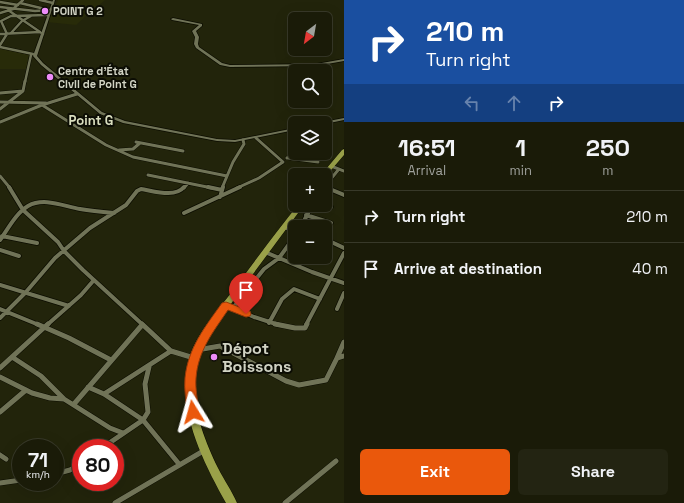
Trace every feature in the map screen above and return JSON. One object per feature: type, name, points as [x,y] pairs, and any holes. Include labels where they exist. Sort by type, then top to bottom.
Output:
[{"type":"highway","points":[[331,166],[344,151]]},
{"type":"highway","points":[[232,503],[212,467],[196,423],[191,398],[190,379],[195,354],[206,334],[229,307],[265,252],[296,212]]},
{"type":"street","points":[[3,2],[8,0]]},
{"type":"street","points":[[0,13],[13,9],[24,0]]},
{"type":"street","points":[[0,109],[23,91],[33,54],[54,1],[40,0]]},
{"type":"street","points":[[0,2],[50,10]]},
{"type":"street","points":[[0,8],[38,11],[50,10]]},
{"type":"street","points":[[8,10],[41,33]]},
{"type":"street","points":[[38,11],[22,21],[0,46],[33,54],[42,64],[101,113],[124,122],[217,140],[243,140],[288,131]]},
{"type":"street","points":[[9,34],[1,21],[10,16],[48,15]]},
{"type":"street","points":[[173,19],[201,25],[194,31],[198,37],[196,44],[198,48],[225,66],[316,65],[344,60]]},
{"type":"street","points":[[0,34],[41,33]]},
{"type":"street","points":[[0,93],[23,91]]},
{"type":"street","points":[[0,122],[42,105],[77,94]]},
{"type":"street","points":[[0,102],[48,103]]},
{"type":"street","points":[[42,105],[83,132],[133,157],[227,176]]},
{"type":"street","points":[[332,121],[344,118]]},
{"type":"street","points":[[256,138],[281,160]]},
{"type":"street","points":[[220,197],[227,176],[244,144],[243,140]]},
{"type":"street","points":[[117,150],[130,149],[138,143],[183,151]]},
{"type":"street","points":[[281,160],[288,158]]},
{"type":"street","points":[[184,213],[259,178],[280,165],[283,162],[281,160]]},
{"type":"street","points":[[303,160],[318,162]]},
{"type":"street","points":[[331,166],[344,171]]},
{"type":"street","points":[[332,178],[339,169]]},
{"type":"street","points":[[148,175],[222,190]]},
{"type":"street","points":[[0,176],[5,181],[23,210],[58,242],[64,251],[94,280],[171,351],[195,354],[220,346],[235,352],[286,381],[298,385],[326,380],[344,342]]},
{"type":"street","points":[[0,318],[26,292],[55,258],[90,228],[126,205],[137,191],[141,189],[173,193],[181,192],[188,183]]},
{"type":"street","points":[[332,189],[344,195]]},
{"type":"street","points":[[1,238],[23,210],[35,203],[68,205],[86,211],[114,213]]},
{"type":"street","points":[[304,220],[308,212]]},
{"type":"street","points":[[306,215],[322,220]]},
{"type":"street","points":[[284,227],[288,228]]},
{"type":"street","points":[[1,238],[37,243]]},
{"type":"street","points":[[332,242],[344,248]]},
{"type":"street","points":[[288,246],[279,258],[264,269],[229,307],[269,323],[305,328],[344,253]]},
{"type":"street","points":[[0,250],[19,256]]},
{"type":"street","points":[[265,252],[344,284]]},
{"type":"street","points":[[0,368],[69,306],[94,280]]},
{"type":"street","points":[[0,285],[69,306]]},
{"type":"street","points":[[269,323],[283,299],[291,290],[294,289],[320,299]]},
{"type":"street","points":[[337,309],[344,293]]},
{"type":"street","points":[[0,309],[69,338],[111,360]]},
{"type":"street","points":[[74,404],[142,325]]},
{"type":"street","points":[[104,394],[149,367],[171,351]]},
{"type":"street","points":[[337,358],[344,356]]},
{"type":"street","points":[[12,357],[41,376],[64,399],[110,428],[123,433]]},
{"type":"street","points":[[115,439],[143,420],[148,412],[145,384],[149,367]]},
{"type":"street","points":[[0,377],[32,393],[50,398],[64,399]]},
{"type":"street","points":[[88,387],[104,394],[143,420],[179,464]]},
{"type":"street","points":[[0,412],[26,390]]},
{"type":"street","points":[[115,503],[205,449]]},
{"type":"street","points":[[0,455],[6,459]]},
{"type":"street","points":[[285,503],[336,461]]},
{"type":"street","points":[[0,483],[12,481]]},
{"type":"shaded area","points":[[58,0],[105,0],[90,13],[54,10]]},
{"type":"shaded area","points":[[51,11],[88,14],[76,25],[47,22]]},
{"type":"shaded area","points":[[3,48],[29,55],[26,69],[0,69],[0,49]]},
{"type":"place","name":"POINT G 2","points":[[45,11]]},
{"type":"place","name":"Centre d'État Civil de Point G","points":[[50,77]]},
{"type":"place","name":"Dépot Boissons","points":[[214,357]]},
{"type":"district","name":"Point G","points":[[91,120]]},
{"type":"route","points":[[193,412],[190,387],[191,369],[201,341],[226,305],[246,314]]}]
